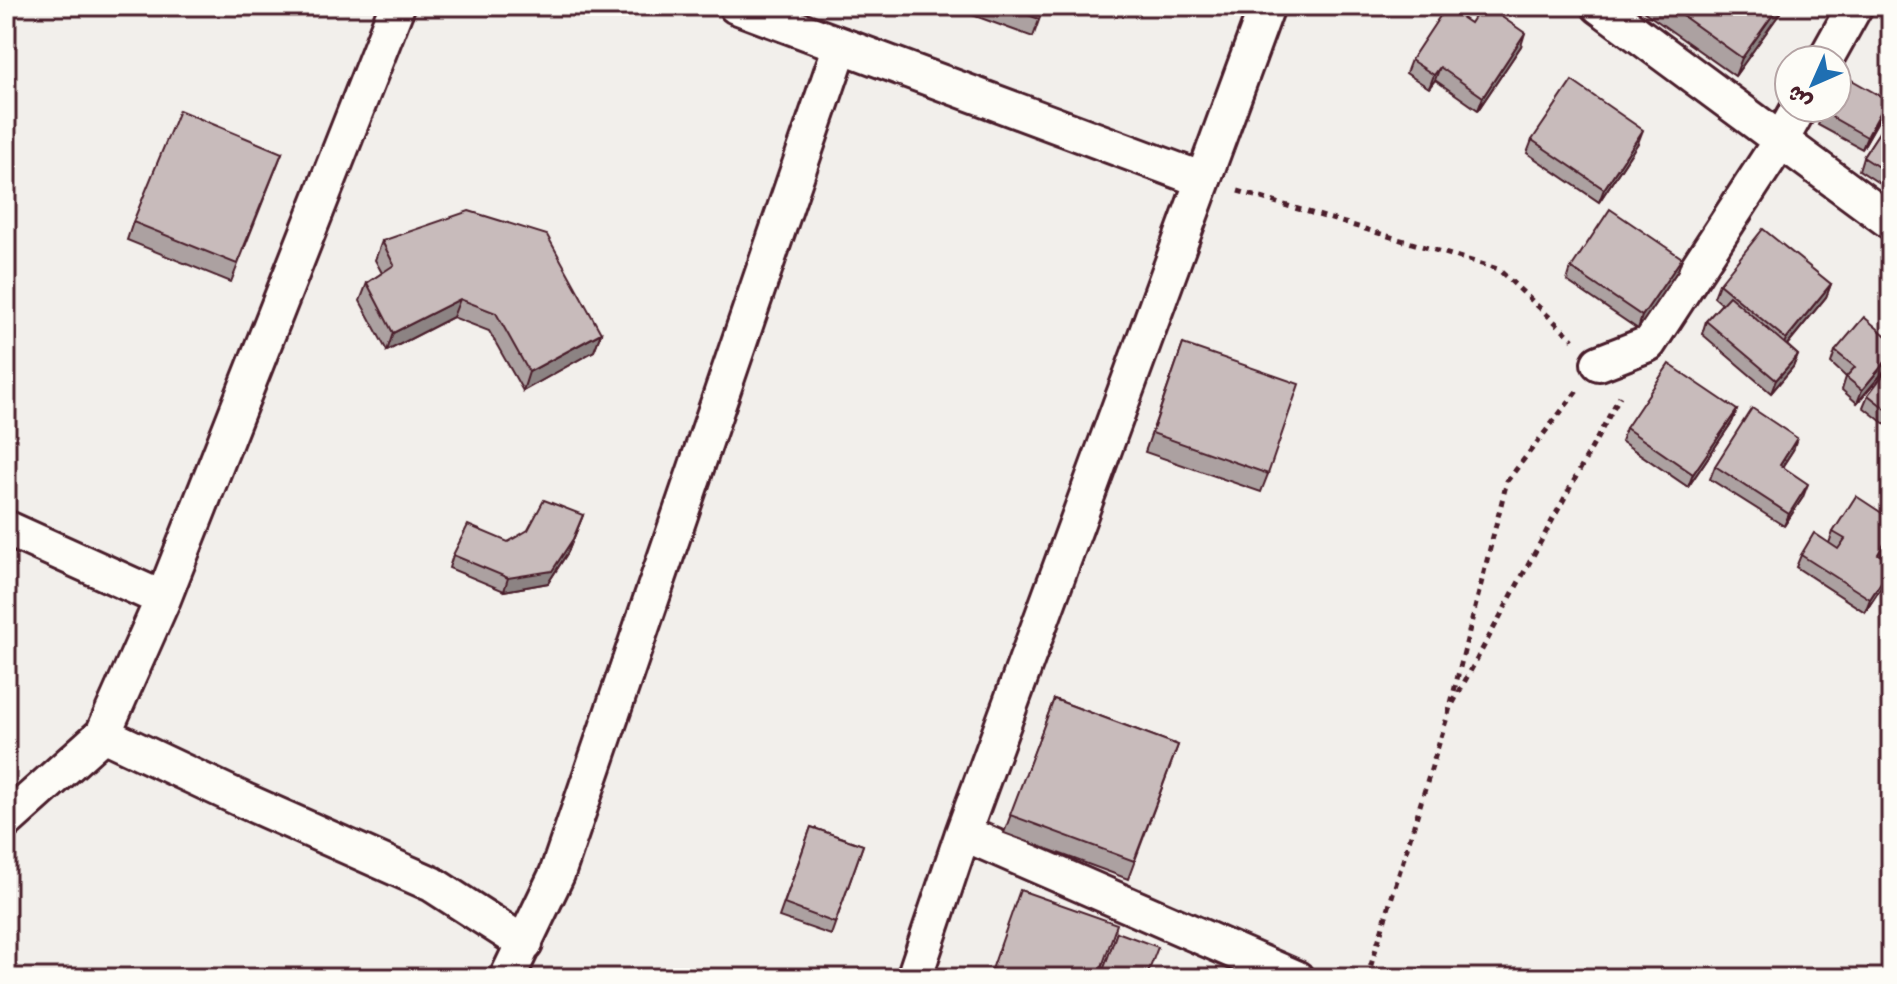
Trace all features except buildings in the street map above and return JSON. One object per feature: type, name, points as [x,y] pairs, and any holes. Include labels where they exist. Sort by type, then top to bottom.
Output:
[{"type":"street","points":[[6,821],[103,734],[163,599],[397,6]]},
{"type":"street","points":[[736,6],[1203,180]]},
{"type":"street","points":[[914,978],[963,833],[1267,6]]},
{"type":"street","points":[[1599,6],[1891,222]]},
{"type":"street","points":[[1834,44],[1855,6]]},
{"type":"street","points":[[507,978],[557,874],[841,45]]},
{"type":"street","points":[[1599,363],[1648,344],[1790,124]]},
{"type":"street","points":[[6,528],[163,599]]},
{"type":"street","points":[[103,734],[432,884],[525,944]]},
{"type":"street","points":[[963,833],[1296,978]]},
{"type":"path","points":[[1203,180],[1498,269],[1599,363],[1507,481],[1449,711],[1367,978]]},
{"type":"path","points":[[1449,711],[1648,344]]}]
